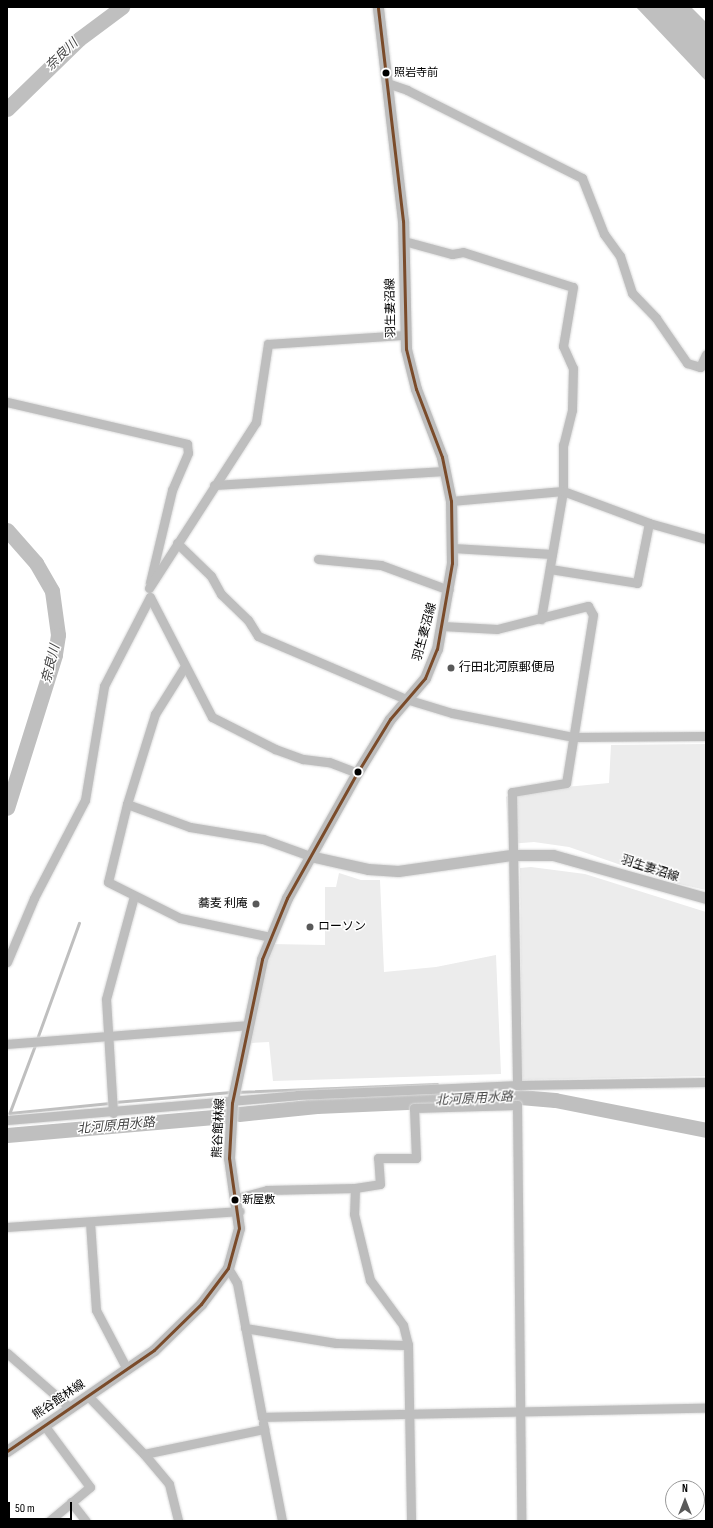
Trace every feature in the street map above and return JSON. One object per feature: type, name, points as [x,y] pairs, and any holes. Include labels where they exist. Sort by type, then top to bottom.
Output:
[{"type":"main road","name":"羽生妻沼線","points":[[378,7],[404,241],[405,335],[411,373],[445,471],[451,501],[454,548],[449,590],[442,626],[430,667],[406,699],[356,773],[310,856],[368,869],[398,871],[511,855],[533,854],[574,859],[706,898]]},
{"type":"main road","name":"熊谷館林線","points":[[7,1451],[154,1350],[186,1320],[228,1268],[237,1243],[239,1211],[229,1158],[232,1105],[248,1025],[270,937],[310,856]]},
{"type":"street","points":[[387,83],[407,90],[582,178],[604,234],[620,256],[632,293],[656,318],[687,363],[700,367],[706,354]]},
{"type":"street","points":[[404,241],[452,254],[462,252],[573,287],[563,346],[573,368],[572,410],[563,445],[563,491],[542,619]]},
{"type":"street","points":[[7,962],[34,898],[85,800],[104,686],[150,593],[177,544],[256,422],[268,344],[405,335]]},
{"type":"street","points":[[7,402],[187,444],[188,453],[172,490],[150,593],[185,666],[212,718],[275,749],[303,759],[329,762],[356,773]]},
{"type":"street","points":[[214,485],[445,471]]},
{"type":"street","points":[[451,501],[563,491],[648,523],[706,539]]},
{"type":"street","points":[[550,569],[637,583],[648,523]]},
{"type":"street","points":[[177,544],[211,576],[221,594],[248,620],[258,636],[406,699],[452,713],[573,737],[706,736]]},
{"type":"street","points":[[454,548],[552,554]]},
{"type":"street","points":[[318,559],[381,565],[449,590]]},
{"type":"street","points":[[442,626],[497,629],[542,619],[588,606],[593,615],[566,783],[512,792],[511,855],[517,1085]]},
{"type":"street","points":[[185,666],[156,714],[127,804],[108,882],[180,918],[270,937]]},
{"type":"street","points":[[127,804],[190,827],[264,839],[310,856]]},
{"type":"street","points":[[113,1113],[106,999],[134,896]]},
{"type":"street","points":[[7,1044],[248,1025]]},
{"type":"street","points":[[7,1120],[232,1105],[297,1095],[517,1085],[706,1082]]},
{"type":"street","points":[[237,1198],[267,1190],[355,1188],[380,1184],[378,1158],[416,1158],[414,1108],[517,1105],[518,1412],[521,1521]]},
{"type":"street","points":[[355,1188],[354,1214],[370,1280],[403,1325],[408,1345],[411,1521]]},
{"type":"street","points":[[7,1227],[239,1211]]},
{"type":"street","points":[[90,1222],[96,1310],[127,1369]]},
{"type":"street","points":[[228,1268],[237,1283],[244,1328],[282,1521]]},
{"type":"street","points":[[244,1328],[336,1343],[408,1345]]},
{"type":"street","points":[[7,1354],[70,1408]]},
{"type":"street","points":[[88,1396],[144,1454],[169,1484],[178,1521]]},
{"type":"street","points":[[262,1417],[706,1408]]},
{"type":"street","points":[[44,1426],[90,1487],[49,1521]]},
{"type":"street","points":[[144,1454],[264,1429]]},
{"type":"street","points":[[71,1502],[86,1521]]},
{"type":"shaded area","points":[[636,7],[691,7],[706,22],[706,81]]},
{"type":"shaded area","points":[[706,744],[706,890],[670,882],[569,847],[534,842],[509,844],[506,797],[512,792],[609,783],[611,745]]},
{"type":"shaded area","points":[[531,867],[585,874],[706,912],[706,1076],[522,1080],[520,868]]},
{"type":"shaded area","points":[[339,873],[361,880],[380,880],[384,972],[436,967],[496,955],[501,1074],[273,1081],[269,1042],[249,1043],[271,944],[325,945],[325,887],[336,887]]},
{"type":"waterway","name":"奈良川","points":[[7,109],[79,39],[122,7]]},
{"type":"waterway","name":"奈良川","points":[[7,530],[36,563],[52,591],[58,635],[55,655],[7,808]]},
{"type":"waterway","points":[[37,1039],[79,923]]},
{"type":"waterway","points":[[36,1044],[10,1113],[110,1103]]},
{"type":"waterway","points":[[236,1092],[437,1084]]},
{"type":"waterway","points":[[115,1102],[231,1092]]},
{"type":"waterway","name":"北河原用水路","points":[[239,1114],[317,1106],[520,1097],[555,1100],[706,1130]]},
{"type":"waterway","name":"北河原用水路","points":[[7,1135],[225,1116]]},
{"type":"transit line","points":[[7,1451],[154,1350],[201,1304],[228,1268],[239,1228],[229,1158],[232,1103],[262,959],[287,898],[357,773],[390,719],[425,678],[437,649],[452,563],[451,501],[442,457],[416,389],[406,349],[403,221],[378,7]]},
{"type":"place","name":"照岩寺前","points":[[386,73]]},
{"type":"place","name":"行田北河原郵便局","points":[[451,668]]},
{"type":"place","name":"蕎麦 利庵","points":[[256,904]]},
{"type":"place","name":"ローソン","points":[[310,927]]},
{"type":"place","name":"新屋敷","points":[[235,1200]]}]
